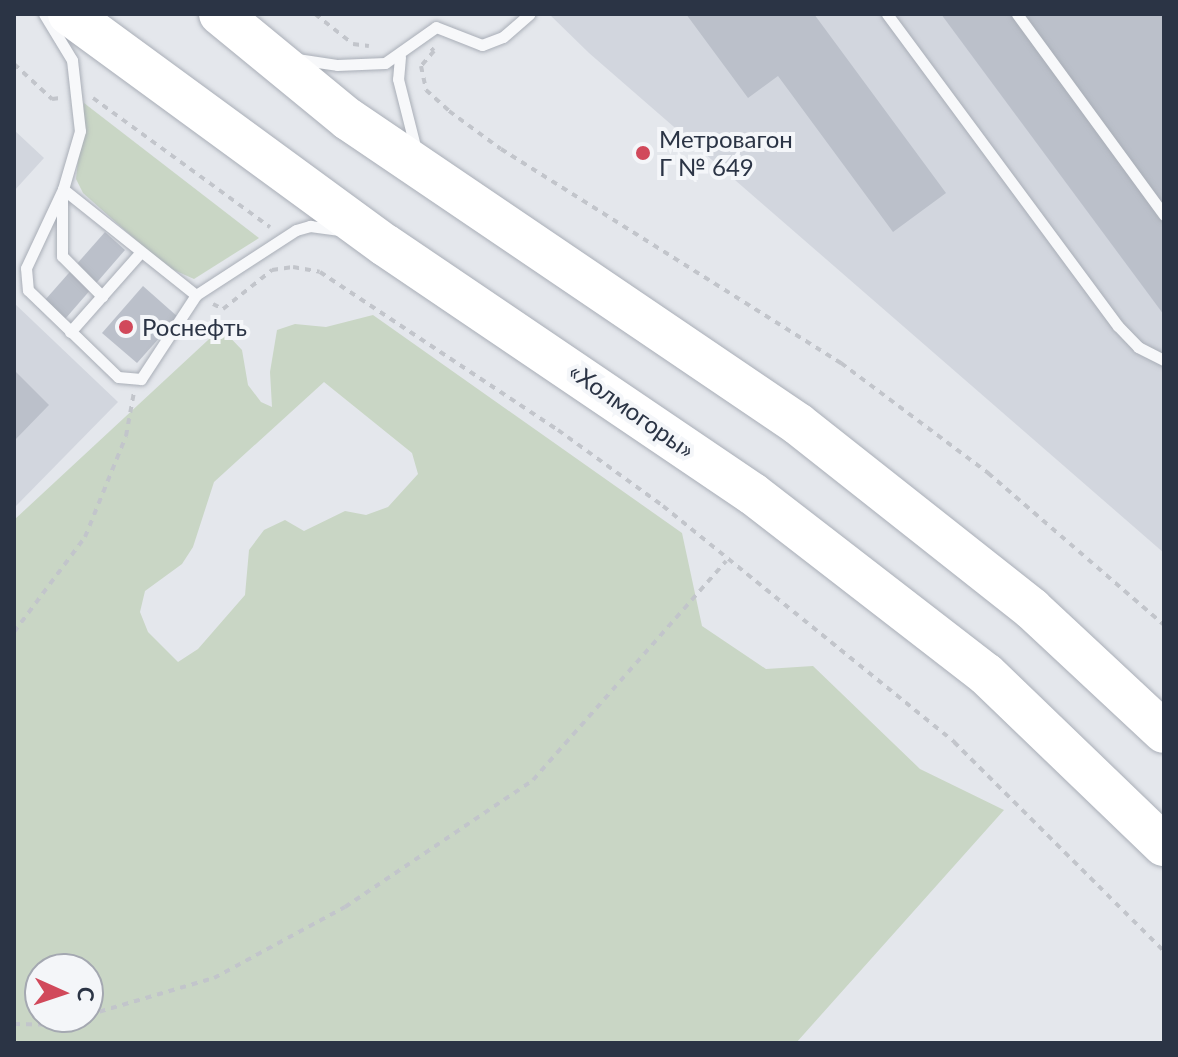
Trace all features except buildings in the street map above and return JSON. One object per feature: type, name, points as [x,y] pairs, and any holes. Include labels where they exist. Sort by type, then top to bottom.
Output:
[{"type":"highway","name":"«Холмогоры»","points":[[69,14],[385,245],[523,334],[865,580],[986,674],[1164,845]]},
{"type":"highway","points":[[220,14],[348,119],[798,424],[1032,609],[1164,732]]},
{"type":"lane","points":[[44,14],[72,60],[79,98],[80,131],[63,189],[26,268],[28,290],[118,377],[141,379],[196,295],[281,240],[310,226],[385,245]]},
{"type":"lane","points":[[268,55],[337,65],[385,63],[400,57],[436,27],[482,45],[503,37],[529,14]]},
{"type":"lane","points":[[887,14],[1118,326],[1138,347],[1164,360]]},
{"type":"lane","points":[[1017,14],[1164,215]]},
{"type":"lane","points":[[400,57],[398,79],[411,142],[456,193]]},
{"type":"lane","points":[[63,189],[196,295]]},
{"type":"lane","points":[[63,189],[62,256],[102,296]]},
{"type":"lane","points":[[70,332],[140,253]]},
{"type":"path","points":[[315,14],[353,44],[377,46]]},
{"type":"path","points":[[423,37],[434,51],[421,66],[426,90],[449,111],[841,363],[988,473],[1164,625]]},
{"type":"path","points":[[14,64],[52,99],[98,99],[281,240],[293,267]]},
{"type":"path","points":[[196,295],[223,309],[272,270],[293,267],[334,278],[570,438],[663,506],[726,561],[954,742],[1164,951]]},
{"type":"path","points":[[14,632],[85,537],[116,463],[130,400],[141,379]]},
{"type":"path","points":[[104,1010],[214,978],[345,907],[533,780],[726,561]]},
{"type":"shaded area","points":[[549,14],[1164,14],[1164,553],[589,53]]},
{"type":"shaded area","points":[[14,130],[44,158],[14,191]]},
{"type":"shaded area","points":[[14,303],[118,402],[14,508]]},
{"type":"green space","points":[[84,103],[259,238],[194,279],[165,266],[83,193],[76,179]]},
{"type":"green space","points":[[373,315],[682,533],[702,626],[766,669],[813,666],[920,769],[1004,810],[796,1043],[14,1043],[14,520],[221,328],[242,350],[248,385],[261,402],[272,407],[270,372],[277,330],[295,324],[326,327]],"holes":[[[324,382],[412,453],[418,474],[388,507],[366,515],[345,511],[304,531],[285,520],[264,530],[249,550],[245,595],[198,649],[178,662],[148,632],[140,612],[145,591],[182,564],[193,547],[214,482]]]},
{"type":"place","name":"Метровагон Г № 649","points":[[643,153]]},
{"type":"place","name":"Роснефть","points":[[126,327]]}]
